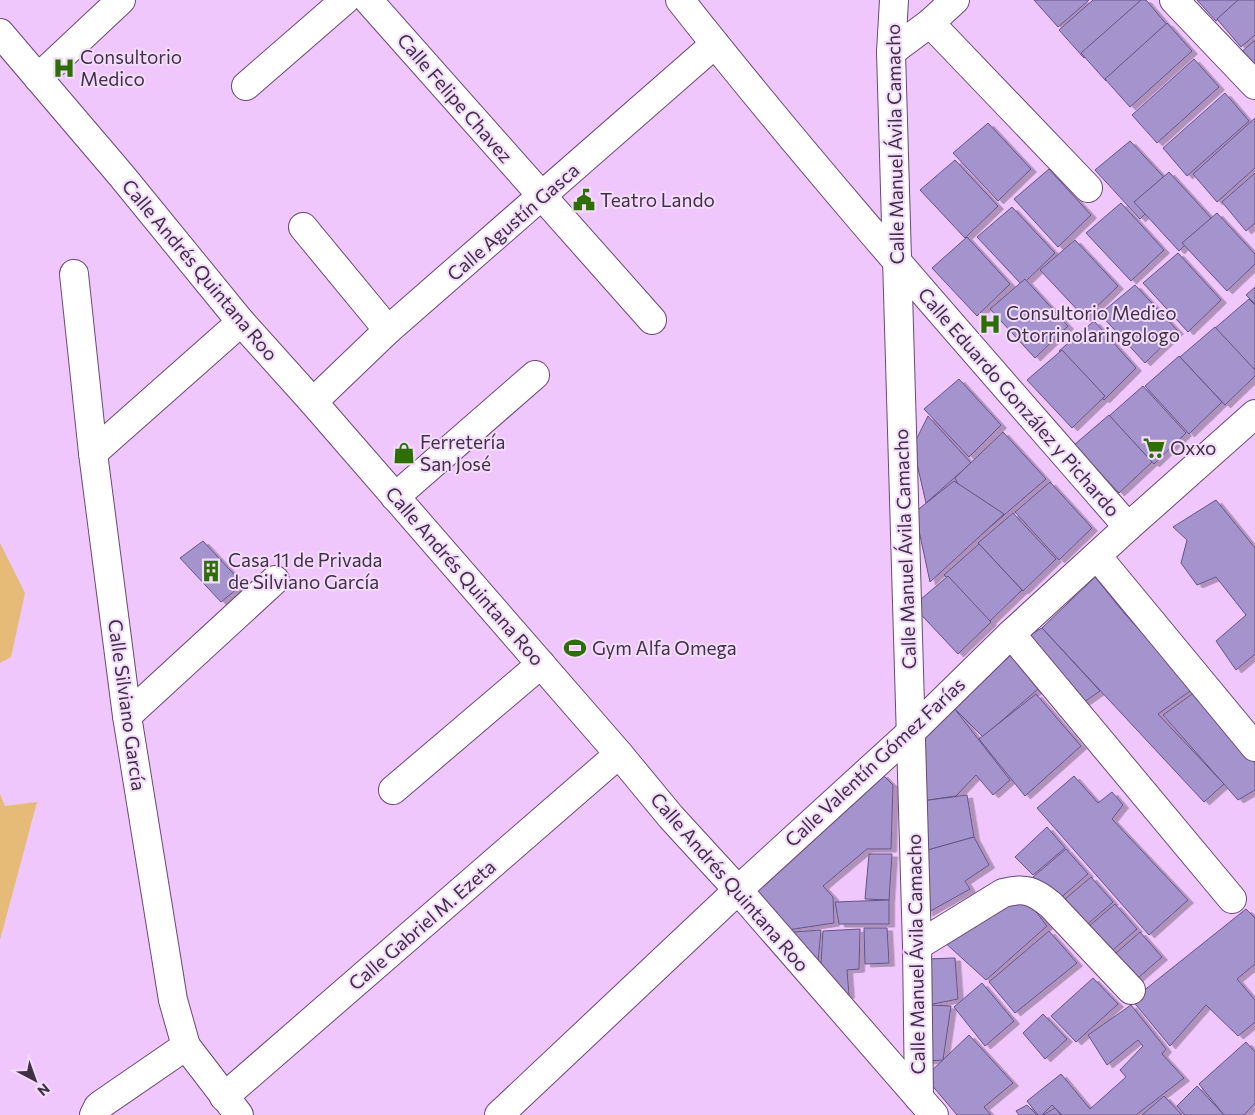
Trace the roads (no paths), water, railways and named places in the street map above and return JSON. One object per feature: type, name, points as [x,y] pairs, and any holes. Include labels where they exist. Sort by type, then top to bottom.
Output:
[{"type":"street","points":[[38,78],[121,0]]},
{"type":"street","points":[[246,86],[345,0]]},
{"type":"street","name":"Calle Felipe Chavez","points":[[368,0],[652,320]]},
{"type":"street","name":"Calle Eduardo González y Pichardo","points":[[680,0],[896,260],[1128,526]]},
{"type":"street","name":"Calle Manuel Ávila Camacho","points":[[894,0],[891,52],[910,732],[917,946],[927,1107]]},
{"type":"street","points":[[891,52],[930,23],[954,0]]},
{"type":"street","points":[[1174,0],[1255,85]]},
{"type":"street","points":[[930,23],[1088,188]]},
{"type":"street","name":"Calle Andrés Quintana Roo","points":[[0,34],[121,175],[241,322],[313,402],[671,816],[927,1107]]},
{"type":"street","name":"Calle Agustín Gasca","points":[[313,402],[388,330],[715,44]]},
{"type":"street","points":[[303,227],[388,330]]},
{"type":"street","name":"Calle Silviano García","points":[[74,274],[93,453],[127,716],[172,1000],[186,1046],[232,1106]]},
{"type":"street","points":[[93,453],[241,322]]},
{"type":"street","points":[[395,497],[535,376]]},
{"type":"street","name":"Calle Valentín Gómez Farías","points":[[499,1115],[738,890],[910,732],[1011,634],[1128,526],[1255,414]]},
{"type":"street","points":[[1097,556],[1255,747]]},
{"type":"street","points":[[127,716],[275,580]]},
{"type":"street","points":[[1011,634],[1232,899]]},
{"type":"street","points":[[393,790],[541,664]]},
{"type":"street","name":"Calle Gabriel M. Ezeta","points":[[232,1106],[619,754]]},
{"type":"street","points":[[917,946],[1003,893],[1014,890],[1026,890],[1039,896],[1051,905],[1131,990]]},
{"type":"street","points":[[94,1115],[98,1107],[186,1046]]},
{"type":"place","name":"Consultorio Medico","points":[[64,68]]},
{"type":"place","name":"Teatro Lando","points":[[584,200]]},
{"type":"place","name":"Consultorio Medico Otorrinolaringologo","points":[[990,324]]},
{"type":"place","name":"Oxxo","points":[[1154,448]]},
{"type":"place","name":"Ferretería San José","points":[[404,453]]},
{"type":"place","name":"Casa 11 de Privada de Silviano García","points":[[211,571]]},
{"type":"place","name":"Gym Alfa Omega","points":[[575,648]]}]
